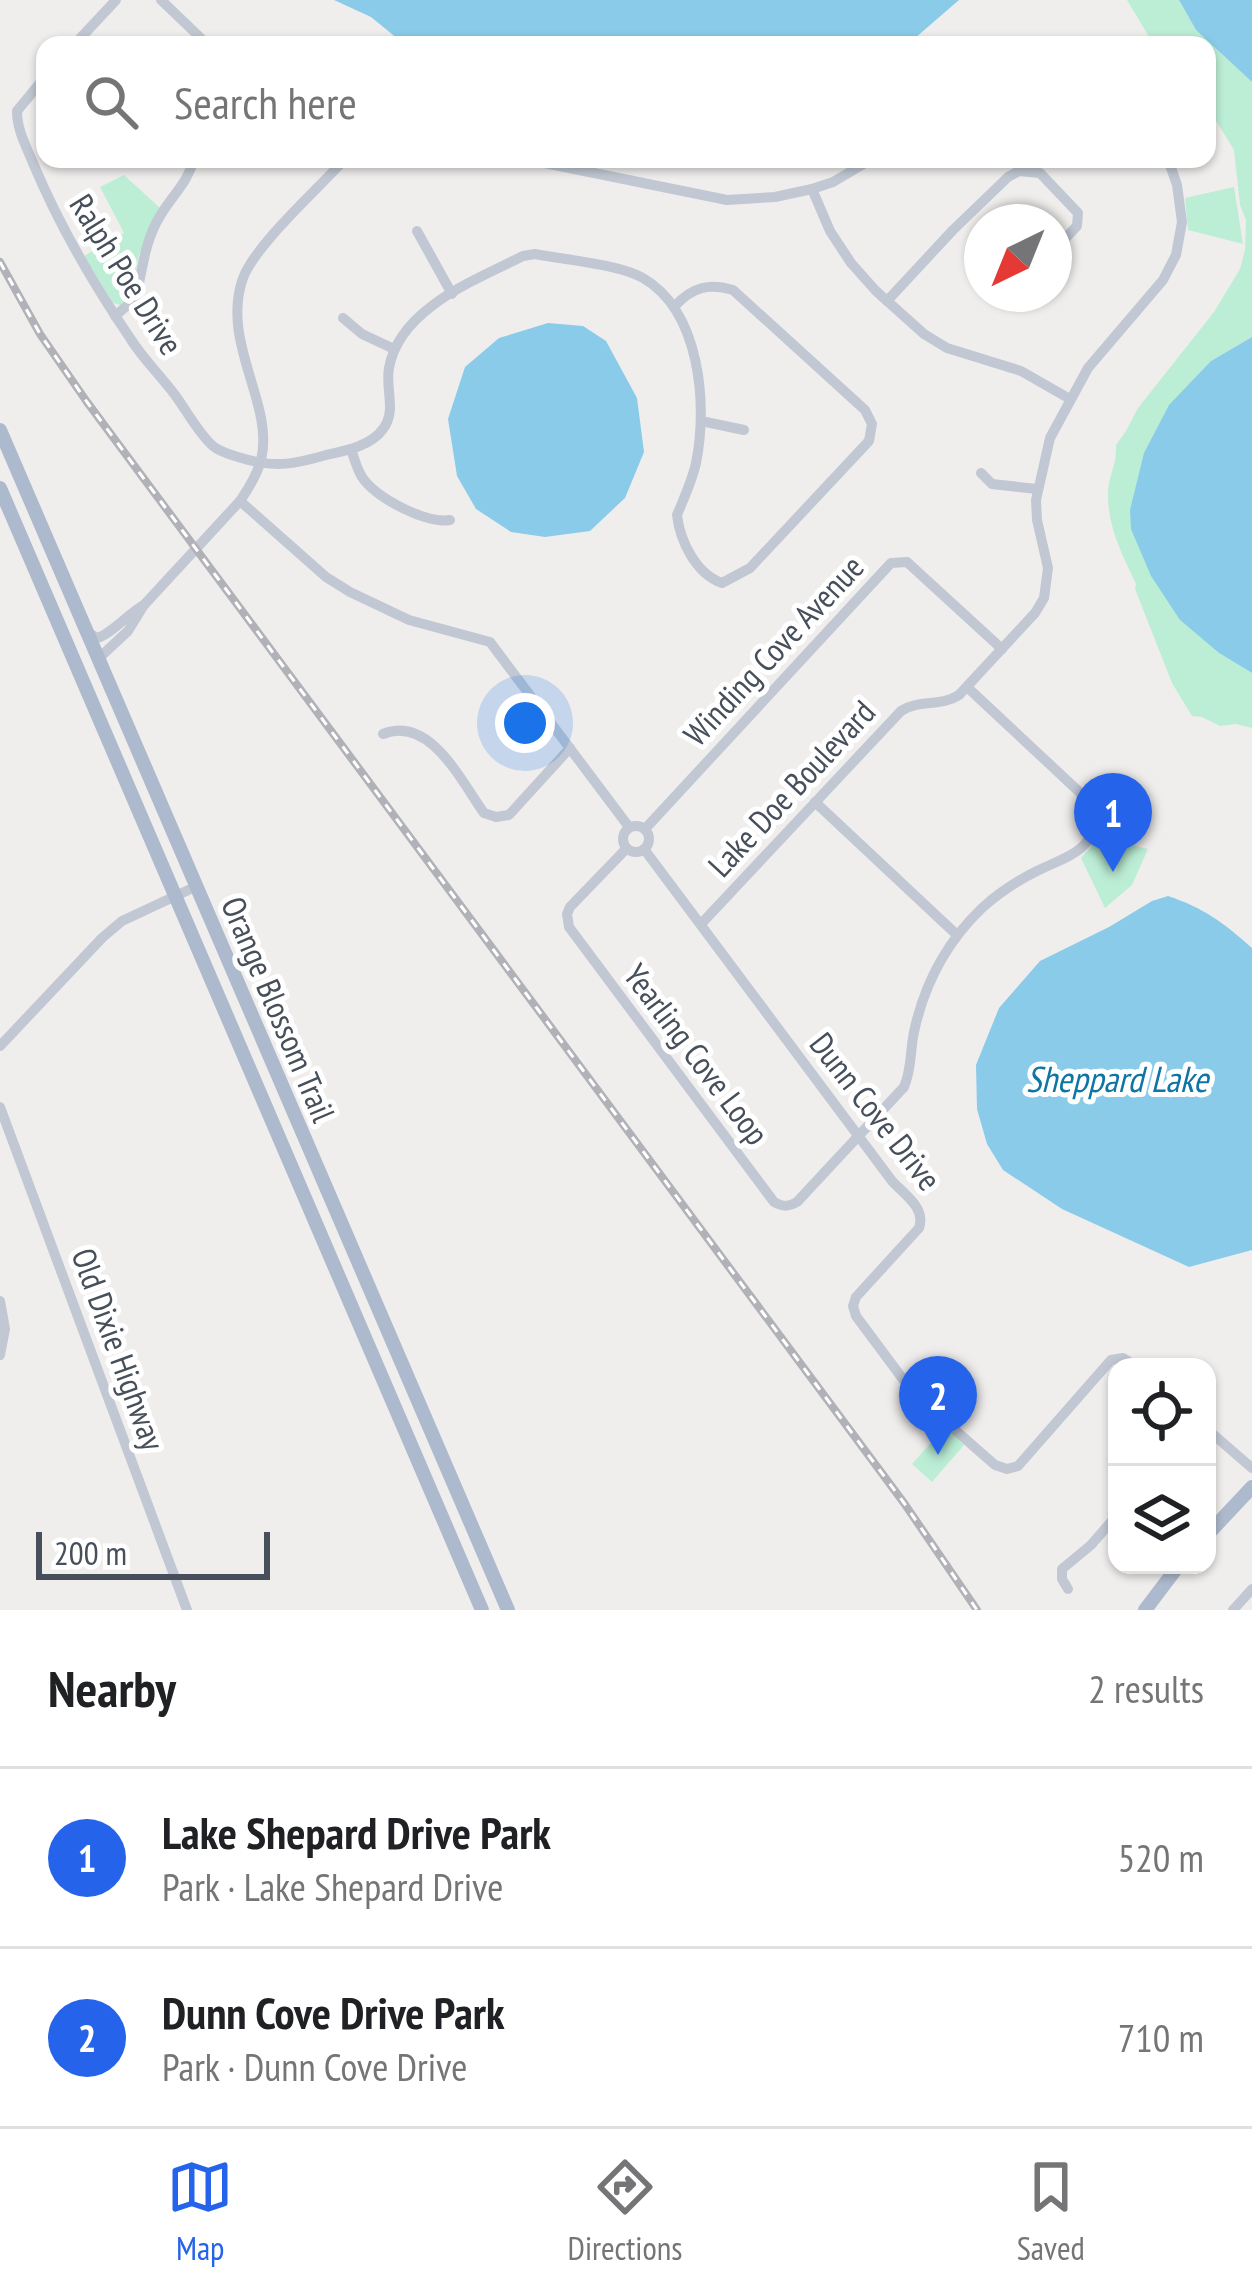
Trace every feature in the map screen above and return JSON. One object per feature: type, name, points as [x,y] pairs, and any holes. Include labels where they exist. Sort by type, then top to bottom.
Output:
[{"type":"main road","name":"Orange Blossom Trail","points":[[0,430],[508,1610]]},
{"type":"main road","name":"Orange Blossom Trail","points":[[0,488],[482,1610]]},
{"type":"main road","points":[[63,635],[79,651],[99,658]]},
{"type":"main road","points":[[81,679],[94,677],[114,694]]},
{"type":"main road","points":[[263,1100],[280,1117],[298,1121]]},
{"type":"main road","points":[[279,1138],[292,1137],[313,1157]]},
{"type":"main road","points":[[1216,1525],[1252,1487]]},
{"type":"main road","points":[[1145,1610],[1172,1574]]},
{"type":"street","points":[[82,36],[116,0]]},
{"type":"street","points":[[161,0],[199,36]]},
{"type":"street","name":"Ralph Poe Drive","points":[[36,87],[16,111],[16,121],[63,229],[145,361],[209,442],[219,451],[260,464]]},
{"type":"street","points":[[115,316],[136,298],[140,270],[158,219],[190,168]]},
{"type":"street","points":[[99,658],[240,501],[260,464],[259,414],[239,336],[244,277],[258,253],[338,168]]},
{"type":"street","points":[[569,168],[727,200],[812,189],[856,168]]},
{"type":"street","name":"Lake Doe Boulevard","points":[[701,923],[901,711],[916,704],[947,701],[967,687],[1039,608],[1048,568],[1036,512],[1037,489],[1054,428],[1096,358],[1163,280],[1177,255],[1182,222],[1171,168]]},
{"type":"street","points":[[979,204],[1019,171],[1040,173],[1069,204]]},
{"type":"street","points":[[812,189],[840,248],[887,301],[935,342],[1021,371],[1070,399]]},
{"type":"street","points":[[887,301],[964,219]]},
{"type":"street","points":[[416,231],[452,294]]},
{"type":"street","points":[[260,464],[290,465],[351,449],[382,432],[390,415],[387,377],[402,333],[452,294],[524,256],[535,254],[635,274],[675,306],[695,362],[700,421],[695,466],[678,523],[695,562],[718,583],[737,577],[751,568],[869,441],[872,424],[865,410],[733,290],[702,287],[675,306]]},
{"type":"street","points":[[343,318],[362,334],[394,349]]},
{"type":"street","points":[[700,421],[744,430]]},
{"type":"street","points":[[351,449],[360,475],[371,487],[428,520],[450,520]]},
{"type":"street","points":[[981,473],[992,484],[1037,489]]},
{"type":"street","points":[[240,501],[326,577],[350,592],[410,620],[490,642],[629,827]]},
{"type":"street","name":"Winding Cove Avenue","points":[[645,829],[891,563],[908,562],[1002,649]]},
{"type":"street","points":[[87,631],[103,637],[144,605]]},
{"type":"street","points":[[859,1137],[904,1087],[919,1011],[957,935],[998,894],[1081,850],[1092,823],[1089,801],[967,687]]},
{"type":"street","points":[[383,734],[402,730],[427,738],[484,813],[496,818],[508,814],[570,748]]},
{"type":"street","points":[[815,802],[957,935]]},
{"type":"street","points":[[629,827],[645,829],[649,842],[644,849],[626,849],[622,837],[629,827]]},
{"type":"street","name":"Yearling Cove Loop","points":[[626,849],[571,907],[568,927],[774,1202],[781,1206],[797,1202],[859,1137]]},
{"type":"street","name":"Dunn Cove Drive","points":[[644,849],[892,1181],[920,1210],[919,1228],[856,1297],[854,1312],[914,1394],[995,1465],[1006,1469],[1018,1466],[1108,1363]]},
{"type":"street","points":[[0,1046],[102,938],[138,912],[197,886]]},
{"type":"street","name":"Old Dixie Highway","points":[[0,1107],[187,1610]]},
{"type":"street","points":[[0,1301],[5,1329],[0,1355]]},
{"type":"street","points":[[1216,1437],[1252,1468]]},
{"type":"street","points":[[1068,1589],[1061,1569],[1108,1526]]},
{"type":"street","points":[[1233,1610],[1252,1589]]},
{"type":"green space","points":[[1127,0],[1179,0],[1202,36],[1149,36]]},
{"type":"green space","points":[[1216,49],[1252,82],[1252,337],[1211,361],[1180,620],[1252,673],[1252,728],[1220,726],[1192,716],[1172,683],[1116,540],[1108,492],[1116,445],[1240,269],[1246,220],[1234,150],[1216,121]]},
{"type":"green space","points":[[124,175],[160,208],[139,255],[130,298],[120,305],[113,303],[84,256],[124,233],[100,187]]},
{"type":"green space","points":[[1234,187],[1243,244],[1188,230],[1185,198]]},
{"type":"green space","points":[[1095,836],[1148,849],[1132,885],[1105,908],[1081,858]]},
{"type":"green space","points":[[945,1427],[964,1445],[932,1482],[912,1464]]},
{"type":"water","points":[[334,0],[959,0],[917,36],[394,36],[371,17]]},
{"type":"water","points":[[1179,0],[1252,0],[1252,82],[1216,49],[1216,36],[1202,36]]},
{"type":"water","points":[[548,323],[583,326],[606,341],[637,398],[644,452],[625,498],[590,531],[545,537],[511,532],[476,509],[457,476],[448,419],[465,367],[499,338]]},
{"type":"water","points":[[1252,337],[1252,673],[1180,620],[1151,576],[1131,529],[1130,510],[1144,453],[1169,405],[1211,361]]},
{"type":"water","name":"Sheppard Lake","points":[[1168,896],[1213,917],[1252,948],[1252,1250],[1189,1267],[1062,1209],[1003,1170],[987,1144],[977,1109],[976,1065],[999,1008],[1040,961]]},
{"type":"railway","points":[[0,262],[40,334],[87,402],[904,1503],[977,1610]]},
{"type":"place","name":"Lake Shepard Drive Park","points":[[1113,872]]},
{"type":"place","name":"Dunn Cove Drive Park","points":[[938,1455]]}]
